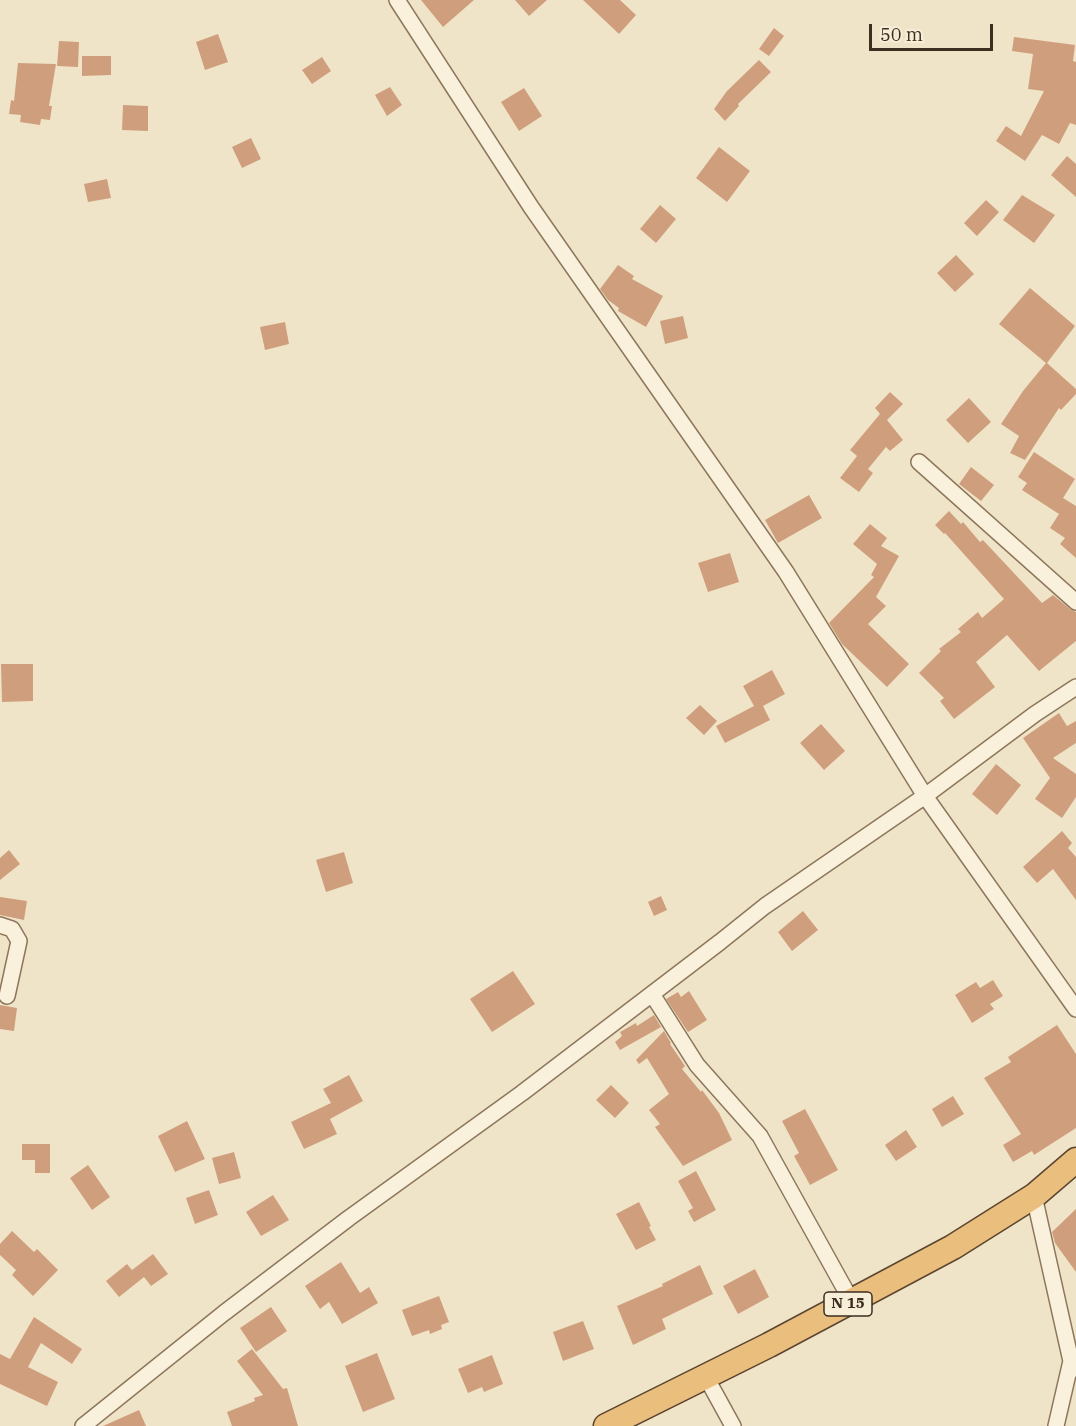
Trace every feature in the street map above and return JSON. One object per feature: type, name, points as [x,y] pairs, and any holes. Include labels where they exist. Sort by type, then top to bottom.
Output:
[{"type":"highway","name":"N 15","points":[[606,1426],[852,1302],[953,1247],[1034,1196],[1076,1160]]},
{"type":"street","points":[[397,0],[538,216],[786,572],[925,796],[1076,1009]]},
{"type":"street","points":[[919,462],[1076,602]]},
{"type":"street","points":[[84,1426],[233,1306],[522,1093],[765,906],[925,796],[1035,714],[1076,687]]},
{"type":"street","points":[[0,925],[12,928],[19,941],[7,996]]},
{"type":"street","points":[[652,994],[698,1065],[760,1136],[810,1231],[852,1302]]},
{"type":"street","points":[[1034,1196],[1074,1365],[1056,1426]]},
{"type":"street","points":[[706,1377],[733,1426]]},
{"type":"building","points":[[421,0],[474,0],[443,27]]},
{"type":"building","points":[[515,0],[547,0],[529,16]]},
{"type":"building","points":[[583,0],[620,0],[636,15],[619,34]]},
{"type":"building","points":[[774,28],[784,36],[769,56],[759,49]]},
{"type":"building","points":[[218,34],[228,62],[205,70],[196,42]]},
{"type":"building","points":[[1014,37],[1075,45],[1073,61],[1076,62],[1076,125],[1070,123],[1059,144],[1042,135],[1025,161],[996,141],[1006,126],[1021,136],[1044,91],[1028,89],[1033,54],[1012,51]]},
{"type":"building","points":[[59,41],[79,42],[78,67],[57,66]]},
{"type":"building","points":[[82,56],[111,56],[111,75],[82,76]]},
{"type":"building","points":[[322,57],[331,71],[312,84],[302,70]]},
{"type":"building","points":[[759,60],[771,72],[738,104],[739,106],[725,121],[714,109],[727,91]]},
{"type":"building","points":[[18,63],[56,64],[49,106],[52,106],[50,120],[41,119],[40,125],[20,122],[21,115],[9,114],[11,100],[14,101]]},
{"type":"building","points":[[390,87],[402,105],[387,116],[375,95]]},
{"type":"building","points":[[524,88],[542,116],[519,131],[501,102]]},
{"type":"building","points":[[123,105],[148,106],[148,131],[122,130]]},
{"type":"building","points":[[251,138],[261,159],[242,168],[232,147]]},
{"type":"building","points":[[719,147],[750,171],[727,202],[696,178]]},
{"type":"building","points":[[1067,156],[1076,164],[1076,197],[1051,175]]},
{"type":"building","points":[[107,179],[111,198],[88,202],[84,184]]},
{"type":"building","points":[[1022,195],[1055,215],[1034,243],[1003,220]]},
{"type":"building","points":[[986,200],[999,212],[977,236],[964,223]]},
{"type":"building","points":[[660,205],[676,219],[656,243],[640,229]]},
{"type":"building","points":[[956,255],[974,274],[955,292],[937,273]]},
{"type":"building","points":[[618,265],[634,276],[632,279],[663,296],[646,327],[618,311],[619,308],[608,300],[600,289]]},
{"type":"building","points":[[1030,288],[1075,326],[1047,363],[1076,389],[1076,394],[1061,410],[1059,408],[1025,460],[1010,453],[1019,436],[1001,424],[1023,391],[1046,363],[999,324]]},
{"type":"building","points":[[683,316],[688,338],[665,344],[660,321]]},
{"type":"building","points":[[285,322],[289,344],[265,350],[260,327]]},
{"type":"building","points":[[890,392],[903,404],[887,420],[903,440],[890,451],[886,447],[868,469],[873,473],[859,492],[840,478],[857,456],[850,450],[880,414],[875,408]]},
{"type":"building","points":[[969,398],[991,422],[968,443],[946,420]]},
{"type":"building","points":[[1034,452],[1075,479],[1063,498],[1076,506],[1076,558],[1060,544],[1065,538],[1050,528],[1059,514],[1022,490],[1027,483],[1018,477]]},
{"type":"building","points":[[971,467],[994,485],[981,501],[959,484]]},
{"type":"building","points":[[809,495],[822,518],[778,543],[765,520]]},
{"type":"building","points":[[949,511],[961,524],[963,522],[980,542],[983,540],[1042,603],[1053,595],[1076,612],[1076,641],[1039,671],[1007,635],[976,662],[995,687],[954,719],[940,701],[944,698],[919,673],[941,651],[939,649],[961,632],[958,629],[978,612],[982,618],[1004,599],[945,533],[935,525]]},
{"type":"building","points":[[870,524],[887,538],[881,546],[899,556],[876,597],[886,606],[868,624],[909,664],[887,687],[842,644],[829,623],[874,577],[871,575],[877,564],[853,544]]},
{"type":"building","points":[[730,553],[739,582],[708,592],[698,563]]},
{"type":"building","points":[[1,664],[33,664],[33,701],[2,702]]},
{"type":"building","points":[[772,670],[785,694],[763,706],[770,720],[725,743],[716,726],[754,706],[743,686]]},
{"type":"building","points":[[700,705],[717,721],[704,735],[686,718]]},
{"type":"building","points":[[1059,713],[1067,726],[1076,721],[1076,743],[1053,758],[1076,774],[1076,797],[1062,818],[1035,799],[1050,778],[1023,738]]},
{"type":"building","points":[[821,724],[845,751],[824,770],[800,743]]},
{"type":"building","points":[[996,764],[1021,785],[997,815],[972,794]]},
{"type":"building","points":[[1062,831],[1072,843],[1068,848],[1076,857],[1076,900],[1053,869],[1037,883],[1023,867]]},
{"type":"building","points":[[9,850],[20,864],[0,880],[0,858]]},
{"type":"building","points":[[344,852],[353,883],[326,892],[316,860]]},
{"type":"building","points":[[661,896],[667,910],[654,916],[648,902]]},
{"type":"building","points":[[0,897],[27,901],[24,920],[0,915]]},
{"type":"building","points":[[803,911],[818,930],[792,951],[778,932]]},
{"type":"building","points":[[513,971],[535,1004],[492,1032],[470,999]]},
{"type":"building","points":[[993,980],[1003,996],[990,1004],[994,1009],[972,1023],[955,995],[976,982],[980,988]]},
{"type":"building","points":[[689,991],[707,1020],[688,1032],[666,999],[678,992],[681,997]]},
{"type":"building","points":[[0,1005],[17,1008],[14,1031],[0,1029]]},
{"type":"building","points":[[654,1015],[661,1027],[620,1050],[615,1042],[622,1036],[620,1032],[636,1023],[637,1026]]},
{"type":"building","points":[[1057,1025],[1076,1054],[1076,1128],[1034,1155],[1032,1151],[1013,1162],[1003,1145],[1021,1134],[984,1078],[1011,1062],[1008,1057]]},
{"type":"building","points":[[664,1031],[685,1066],[682,1069],[719,1113],[732,1140],[683,1166],[655,1127],[660,1124],[649,1110],[669,1094],[647,1058],[639,1064],[636,1060]]},
{"type":"building","points":[[349,1075],[363,1101],[330,1119],[337,1134],[304,1149],[291,1122],[331,1103],[323,1089]]},
{"type":"building","points":[[611,1085],[629,1103],[615,1118],[596,1100]]},
{"type":"building","points":[[953,1096],[964,1114],[942,1127],[932,1109]]},
{"type":"building","points":[[805,1109],[838,1170],[810,1185],[794,1156],[799,1153],[782,1121]]},
{"type":"building","points":[[187,1121],[205,1159],[175,1172],[158,1136]]},
{"type":"building","points":[[906,1130],[917,1147],[896,1161],[885,1145]]},
{"type":"building","points":[[22,1144],[50,1144],[50,1173],[35,1173],[35,1160],[22,1160]]},
{"type":"building","points":[[234,1152],[241,1178],[219,1184],[212,1158]]},
{"type":"building","points":[[88,1165],[110,1197],[92,1210],[70,1178]]},
{"type":"building","points":[[696,1171],[716,1210],[694,1222],[688,1211],[693,1208],[678,1181]]},
{"type":"building","points":[[209,1190],[218,1215],[195,1224],[186,1198]]},
{"type":"building","points":[[273,1195],[289,1220],[261,1236],[246,1212]]},
{"type":"building","points":[[639,1202],[656,1240],[636,1250],[616,1214]]},
{"type":"building","points":[[1076,1209],[1076,1272],[1055,1243],[1052,1232]]},
{"type":"building","points":[[12,1231],[34,1252],[37,1249],[58,1270],[33,1296],[12,1275],[16,1270],[0,1255],[0,1244]]},
{"type":"building","points":[[153,1254],[168,1274],[151,1286],[144,1277],[119,1297],[106,1281],[127,1264],[132,1270]]},
{"type":"building","points":[[341,1262],[360,1293],[369,1287],[378,1303],[342,1324],[329,1302],[320,1309],[305,1286]]},
{"type":"building","points":[[700,1265],[713,1294],[662,1319],[666,1329],[633,1345],[617,1306],[663,1286],[662,1284]]},
{"type":"building","points":[[755,1269],[769,1297],[738,1314],[723,1286]]},
{"type":"building","points":[[439,1296],[449,1322],[441,1325],[442,1329],[430,1334],[429,1330],[412,1336],[402,1310]]},
{"type":"building","points":[[271,1307],[287,1331],[256,1352],[240,1328]]},
{"type":"building","points":[[34,1317],[82,1349],[72,1364],[41,1343],[28,1367],[58,1382],[47,1406],[0,1384],[0,1354],[10,1359]]},
{"type":"building","points":[[583,1321],[594,1349],[563,1361],[553,1332]]},
{"type":"building","points":[[252,1349],[283,1389],[287,1388],[298,1426],[232,1426],[227,1412],[255,1401],[254,1398],[263,1395],[237,1361]]},
{"type":"building","points":[[377,1353],[395,1399],[363,1412],[345,1366]]},
{"type":"building","points":[[492,1355],[503,1384],[484,1392],[482,1387],[468,1393],[458,1369]]},
{"type":"building","points":[[139,1410],[146,1426],[103,1426]]}]
